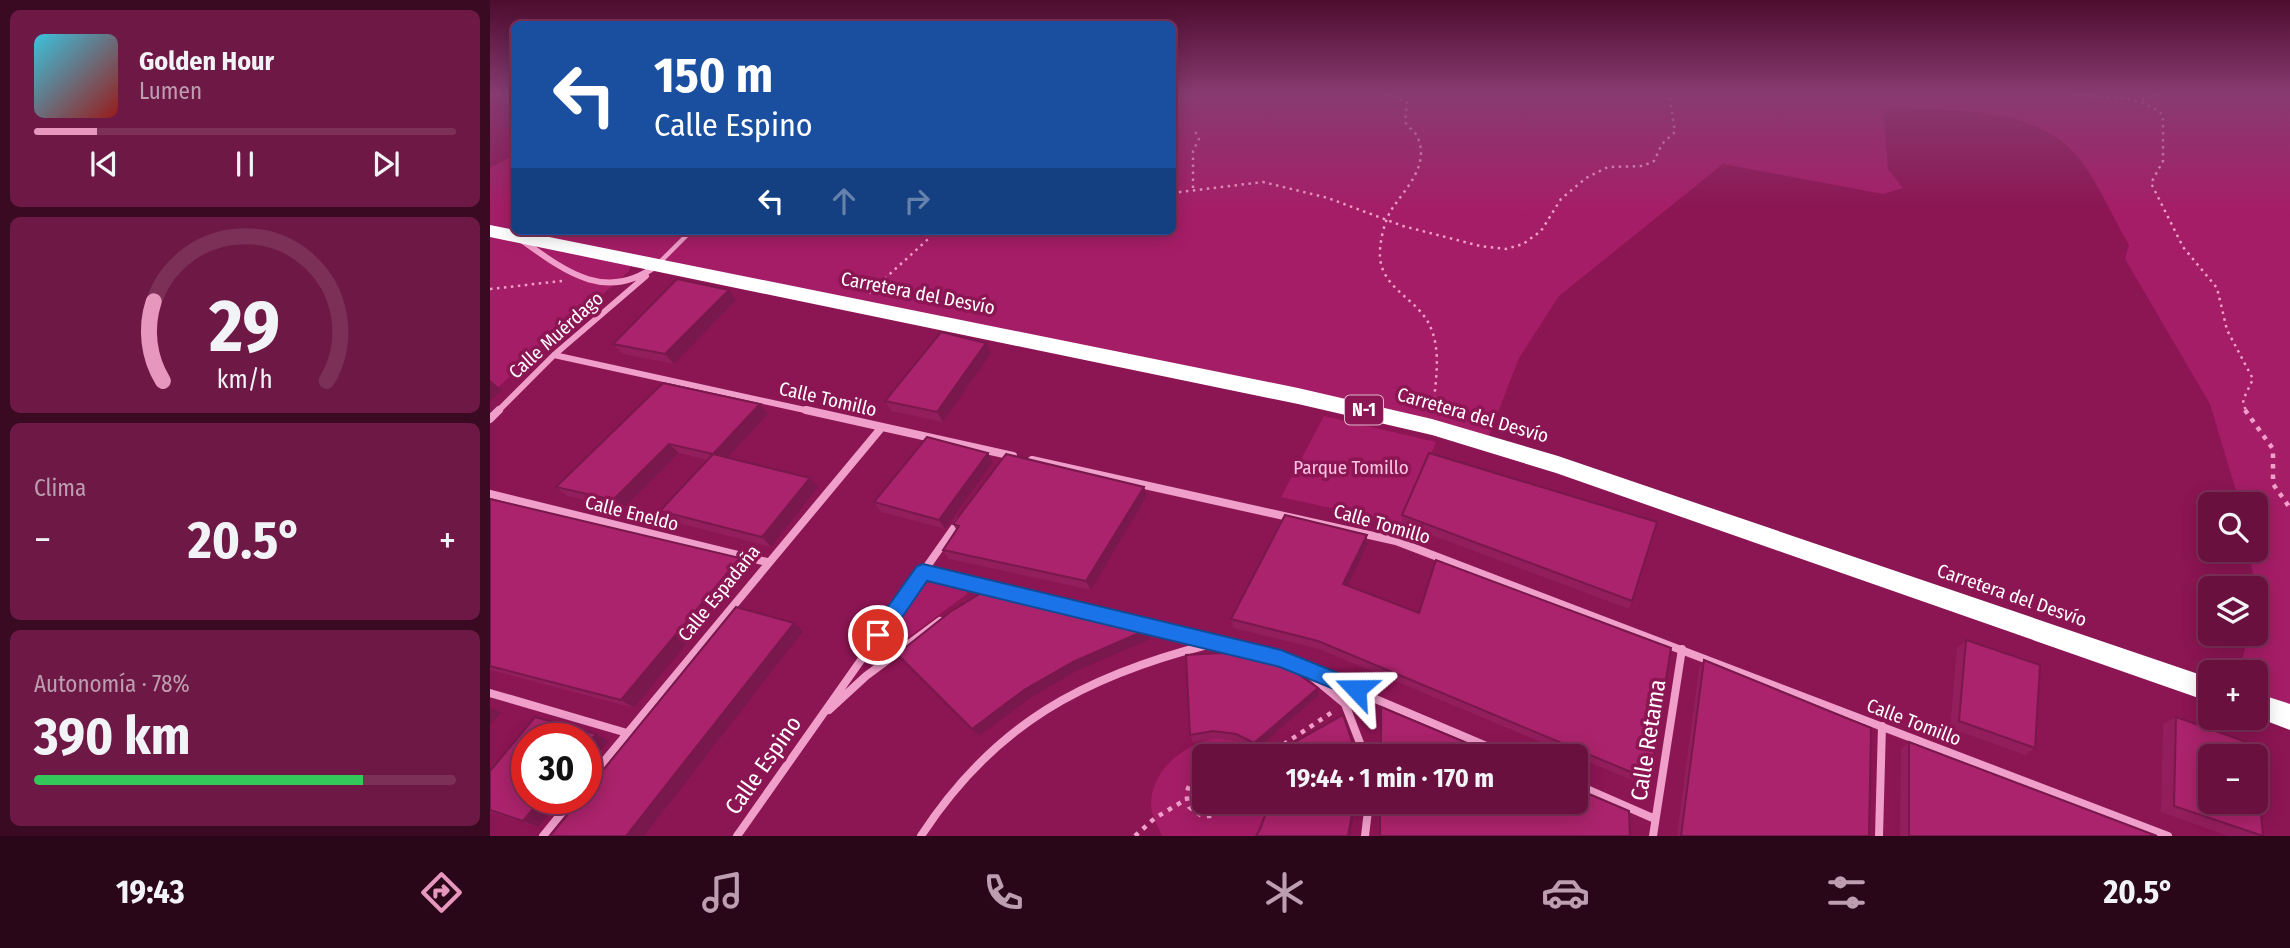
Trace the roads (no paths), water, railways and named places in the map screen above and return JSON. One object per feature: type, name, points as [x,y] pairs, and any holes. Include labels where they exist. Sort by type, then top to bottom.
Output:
[{"type":"highway","name":"Carretera del Desvío","points":[[490,231],[652,270],[858,305],[1271,390],[1432,427],[1558,465],[2198,686]]},
{"type":"highway","points":[[2268,709],[2290,717]]},
{"type":"street","name":"Carretera del Desvío","points":[[516,236],[552,262],[585,278],[612,286],[652,270]]},
{"type":"street","name":"Calle Muérdago","points":[[490,419],[554,355],[652,270]]},
{"type":"street","name":"Calle Tomillo","points":[[554,355],[1396,541],[2168,836]]},
{"type":"street","name":"Calle Espadaña","points":[[602,763],[882,427]]},
{"type":"street","points":[[998,466],[1006,455]]},
{"type":"street","name":"Calle Eneldo","points":[[490,494],[767,562]]},
{"type":"street","name":"Calle Espino","points":[[738,835],[968,508]]},
{"type":"street","points":[[923,572],[1296,665],[1482,744]]},
{"type":"street","points":[[980,596],[990,589]]},
{"type":"street","name":"Calle Espino","points":[[818,720],[866,676],[948,616]]},
{"type":"street","points":[[922,836],[961,780],[1012,732],[1039,713],[1089,685],[1163,654],[1216,643]]},
{"type":"street","name":"Calle Retama","points":[[1653,836],[1682,649]]},
{"type":"street","points":[[1296,665],[1345,704],[1360,744]]},
{"type":"street","points":[[490,693],[627,733]]},
{"type":"street","points":[[1879,836],[1882,726]]},
{"type":"street","points":[[1588,790],[1656,819]]},
{"type":"street","points":[[543,836],[561,814]]},
{"type":"street","points":[[1365,836],[1368,814]]},
{"type":"lane","points":[[652,270],[687,235]]},
{"type":"park label","name":"Parque Tomillo","points":[[1351,467]]}]
